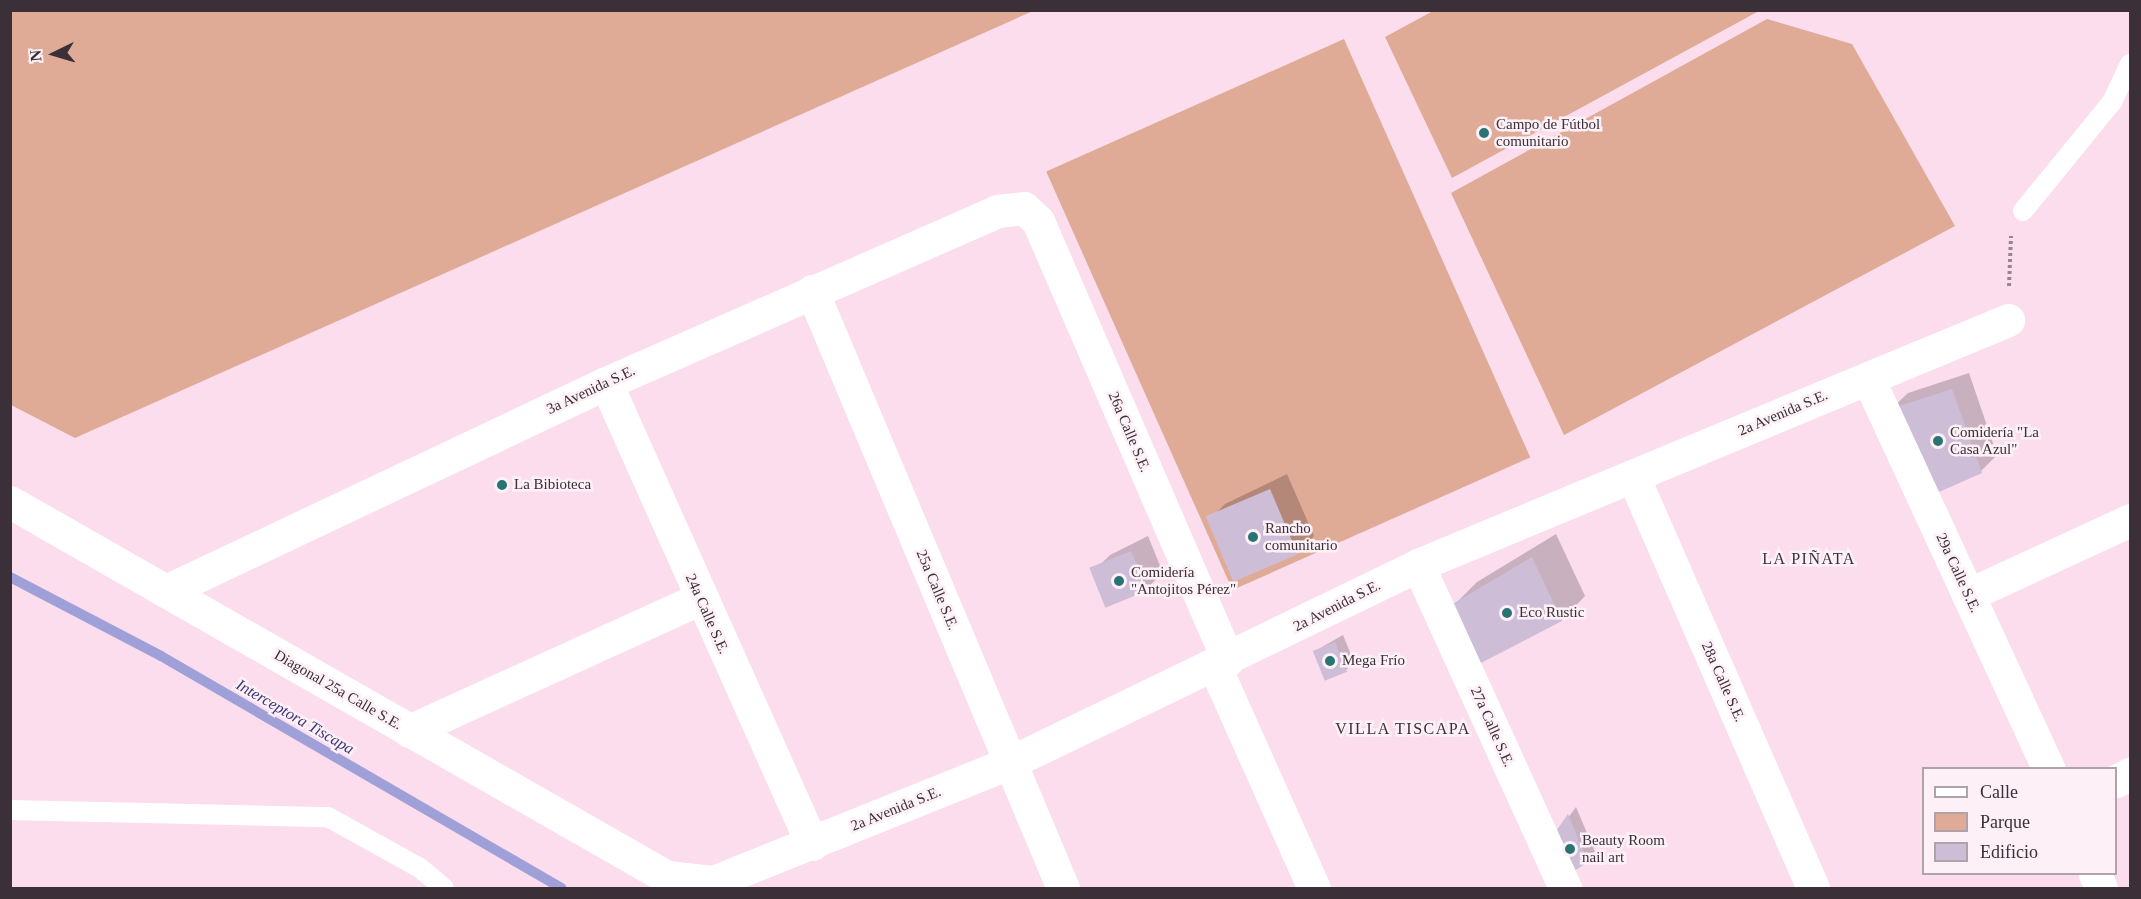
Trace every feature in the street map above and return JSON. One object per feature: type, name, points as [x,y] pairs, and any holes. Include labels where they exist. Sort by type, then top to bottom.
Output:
[{"type":"street","name":"3a Avenida S.E.","points":[[166,591],[606,382],[997,211],[1024,208]]},
{"type":"street","name":"26a Calle S.E.","points":[[1024,208],[1038,221],[1314,888]]},
{"type":"street","name":"25a Calle S.E.","points":[[812,291],[1063,888]]},
{"type":"street","name":"2a Avenida S.E.","points":[[667,877],[718,885],[1009,763],[1222,663],[1418,565],[2008,320]]},
{"type":"street","name":"29a Calle S.E.","points":[[1868,378],[2048,767]]},
{"type":"street","name":"24a Calle S.E.","points":[[606,382],[699,599],[812,844]]},
{"type":"street","name":"28a Calle S.E.","points":[[1633,476],[1813,888]]},
{"type":"street","name":"Diagonal 25a Calle S.E.","points":[[10,502],[667,877]]},
{"type":"street","points":[[1968,596],[2130,520]]},
{"type":"street","name":"27a Calle S.E.","points":[[1418,565],[1565,888]]},
{"type":"street","points":[[410,731],[699,599]]},
{"type":"lane","points":[[2023,211],[2112,102],[2130,64]]},
{"type":"lane","points":[[10,810],[328,817],[420,868],[444,888]]},
{"type":"path","points":[[2008,320],[2011,229],[2023,211]]},
{"type":"green space","points":[[10,11],[1033,11],[75,438],[11,405]]},
{"type":"green space","name":"Campo de Fútbol comunitario","points":[[1433,11],[1759,11],[1452,178],[1385,37]]},
{"type":"green space","points":[[1767,19],[1852,44],[1955,226],[1564,435],[1451,193]]},
{"type":"green space","points":[[1344,39],[1530,457],[1232,590],[1046,172]]},
{"type":"building","name":"Comidería \"La Casa Azul\"","points":[[1952,389],[1982,473],[1930,496],[1890,409]]},
{"type":"building","name":"Rancho comunitario","points":[[1270,489],[1298,554],[1233,582],[1206,516]]},
{"type":"building","name":"Comidería \"Antojitos Pérez\"","points":[[1131,551],[1147,591],[1105,608],[1089,568]]},
{"type":"building","name":"Eco Rustic","points":[[1532,557],[1562,621],[1477,665],[1451,605]]},
{"type":"building","name":"Mega Frío","points":[[1335,642],[1347,672],[1325,681],[1313,651]]},
{"type":"building","name":"Beauty Room nail art","points":[[1568,814],[1588,862],[1568,875],[1552,837]]},
{"type":"waterway","name":"Interceptora Tiscapa","points":[[10,577],[161,656],[562,888]]},
{"type":"place","name":"Campo de Fútbol comunitario","points":[[1484,133]]},
{"type":"place","name":"Comidería \"La Casa Azul\"","points":[[1938,441]]},
{"type":"place","name":"La Bibioteca","points":[[502,485]]},
{"type":"place","name":"Rancho comunitario","points":[[1253,537]]},
{"type":"place","name":"Comidería \"Antojitos Pérez\"","points":[[1119,581]]},
{"type":"place","name":"Eco Rustic","points":[[1507,613]]},
{"type":"place","name":"Mega Frío","points":[[1330,661]]},
{"type":"place","name":"Beauty Room nail art","points":[[1570,849]]},
{"type":"district","name":"LA PIÑATA","points":[[1809,559]]},
{"type":"district","name":"VILLA TISCAPA","points":[[1403,729]]}]
